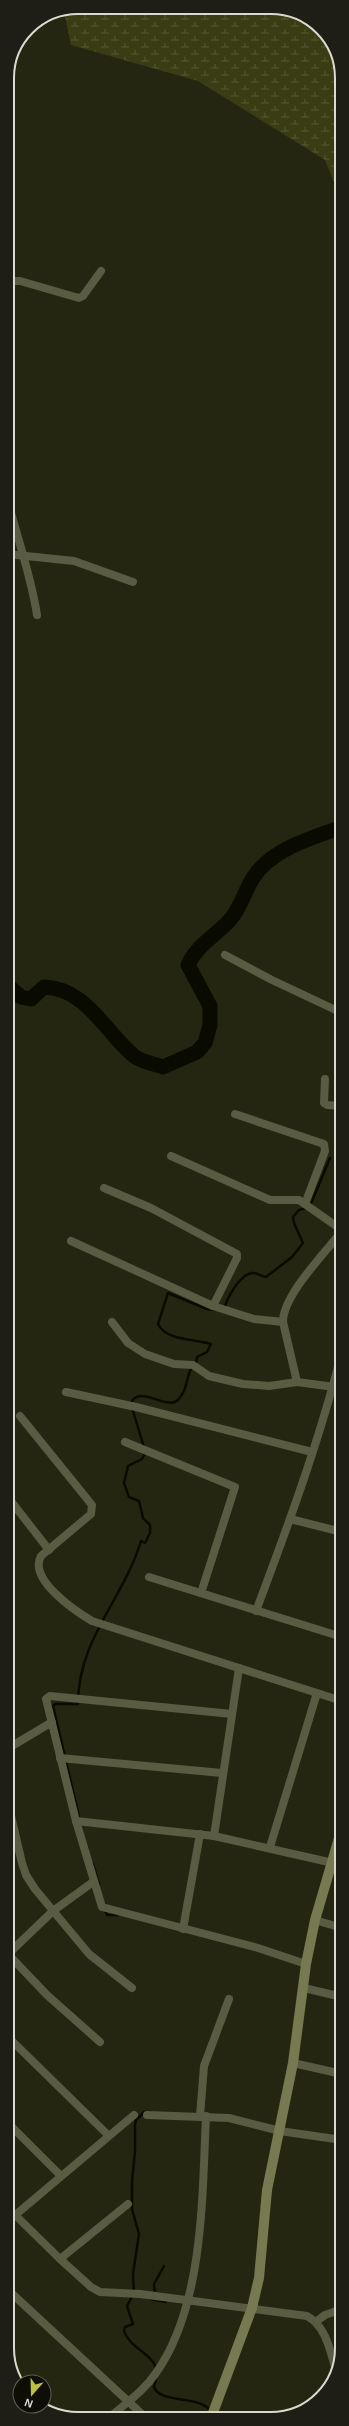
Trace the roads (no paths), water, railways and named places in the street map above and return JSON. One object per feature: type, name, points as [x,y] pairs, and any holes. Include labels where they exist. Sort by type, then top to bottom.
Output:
[{"type":"main road","points":[[213,2412],[252,2308],[263,2250],[267,2190],[293,2063],[306,1964],[315,1920],[335,1852]]},
{"type":"street","points":[[14,281],[20,281],[79,298],[83,296],[101,271]]},
{"type":"street","points":[[14,526],[21,554],[32,583],[37,615]]},
{"type":"street","points":[[14,554],[74,561],[133,582]]},
{"type":"street","points":[[225,955],[272,980],[335,1010]]},
{"type":"street","points":[[325,1080],[324,1103],[327,1105],[335,1106]]},
{"type":"street","points":[[235,1114],[324,1144],[326,1151],[305,1204]]},
{"type":"street","points":[[172,1156],[270,1200],[294,1199],[305,1204],[322,1218],[335,1226]]},
{"type":"street","points":[[104,1188],[151,1208],[237,1254],[237,1258],[213,1306]]},
{"type":"street","points":[[297,1382],[283,1322],[283,1313],[293,1294],[335,1239]]},
{"type":"street","points":[[71,1241],[213,1306],[254,1319],[283,1322]]},
{"type":"street","points":[[112,1322],[128,1343],[145,1354],[174,1364],[193,1365],[209,1376],[243,1384],[269,1386],[297,1382],[335,1387]]},
{"type":"street","points":[[66,1392],[136,1407],[312,1452]]},
{"type":"street","points":[[256,1611],[290,1519],[312,1452],[335,1394]]},
{"type":"street","points":[[20,1416],[92,1505],[93,1510],[91,1514],[41,1556],[37,1568],[51,1588],[82,1615],[136,1637],[335,1699]]},
{"type":"street","points":[[125,1442],[235,1487],[201,1593]]},
{"type":"street","points":[[14,1505],[49,1550]]},
{"type":"street","points":[[290,1519],[335,1530]]},
{"type":"street","points":[[149,1576],[335,1635]]},
{"type":"street","points":[[214,1836],[222,1773],[239,1668]]},
{"type":"street","points":[[270,1848],[317,1693]]},
{"type":"street","points":[[232,1714],[50,1696],[46,1699],[76,1821],[99,1903],[106,1910],[258,1948],[306,1964]]},
{"type":"street","points":[[14,1746],[52,1722]]},
{"type":"street","points":[[60,1758],[222,1773]]},
{"type":"street","points":[[76,1821],[214,1836],[335,1864]]},
{"type":"street","points":[[14,1827],[26,1875],[53,1911],[89,1954],[132,1988]]},
{"type":"street","points":[[183,1929],[200,1834]]},
{"type":"street","points":[[14,1947],[53,1911],[93,1882]]},
{"type":"street","points":[[315,1920],[335,1926]]},
{"type":"street","points":[[14,1961],[47,1995],[100,2042]]},
{"type":"street","points":[[304,1988],[335,1995]]},
{"type":"street","points":[[116,2412],[143,2390],[160,2367],[174,2341],[189,2300],[202,2206],[204,2066],[229,1999]]},
{"type":"street","points":[[14,2043],[108,2135]]},
{"type":"street","points":[[293,2063],[335,2072]]},
{"type":"street","points":[[134,2115],[108,2135],[15,2215],[60,2259],[91,2287],[100,2292],[189,2300],[307,2316],[317,2321],[323,2330],[333,2362]]},
{"type":"street","points":[[147,2115],[203,2116],[240,2120],[280,2131],[335,2139]]},
{"type":"street","points":[[14,2129],[62,2176]]},
{"type":"street","points":[[60,2259],[128,2204]]},
{"type":"street","points":[[14,2296],[138,2412]]},
{"type":"street","points":[[317,2321],[325,2315],[335,2311]]},
{"type":"waterway","points":[[14,991],[21,997],[31,999],[44,987],[59,989],[72,995],[84,1003],[134,1056],[144,1061],[163,1067],[197,1052],[205,1043],[210,1025],[210,1006],[188,965],[192,958],[201,946],[233,916],[253,878],[270,859],[305,840],[335,829]]},
{"type":"waterway","points":[[310,1206],[330,1158]]},
{"type":"waterway","points":[[224,1308],[234,1288],[246,1275],[253,1273],[266,1277],[292,1257],[303,1243],[294,1223],[293,1217],[299,1210],[306,1208]]},
{"type":"waterway","points":[[196,1364],[197,1357],[207,1352],[211,1344],[174,1336],[162,1330],[158,1324],[168,1293],[207,1309],[215,1310]]},
{"type":"waterway","points":[[131,1403],[135,1398],[140,1396],[173,1403],[178,1400],[184,1391],[188,1375],[192,1367]]},
{"type":"waterway","points":[[132,1408],[144,1447]]},
{"type":"waterway","points":[[80,1821],[53,1706],[55,1704],[78,1704],[80,1681],[85,1659],[93,1639],[124,1582],[141,1541],[145,1543],[150,1533],[150,1525],[143,1518],[139,1501],[129,1497],[124,1483],[128,1466],[142,1459],[146,1452]]},
{"type":"waterway","points":[[93,1864],[99,1884]]},
{"type":"waterway","points":[[105,1910],[107,1915],[118,1915]]},
{"type":"waterway","points":[[151,2112],[144,2112],[136,2120],[135,2125],[132,2209],[139,2234],[133,2274],[134,2293],[127,2306],[133,2324],[125,2327],[124,2331],[131,2342],[150,2358],[157,2369]]},
{"type":"waterway","points":[[155,2294],[154,2284],[164,2266]]},
{"type":"waterway","points":[[150,2299],[166,2302]]},
{"type":"waterway","points":[[156,2379],[154,2387],[164,2396],[197,2402],[210,2410]]}]
